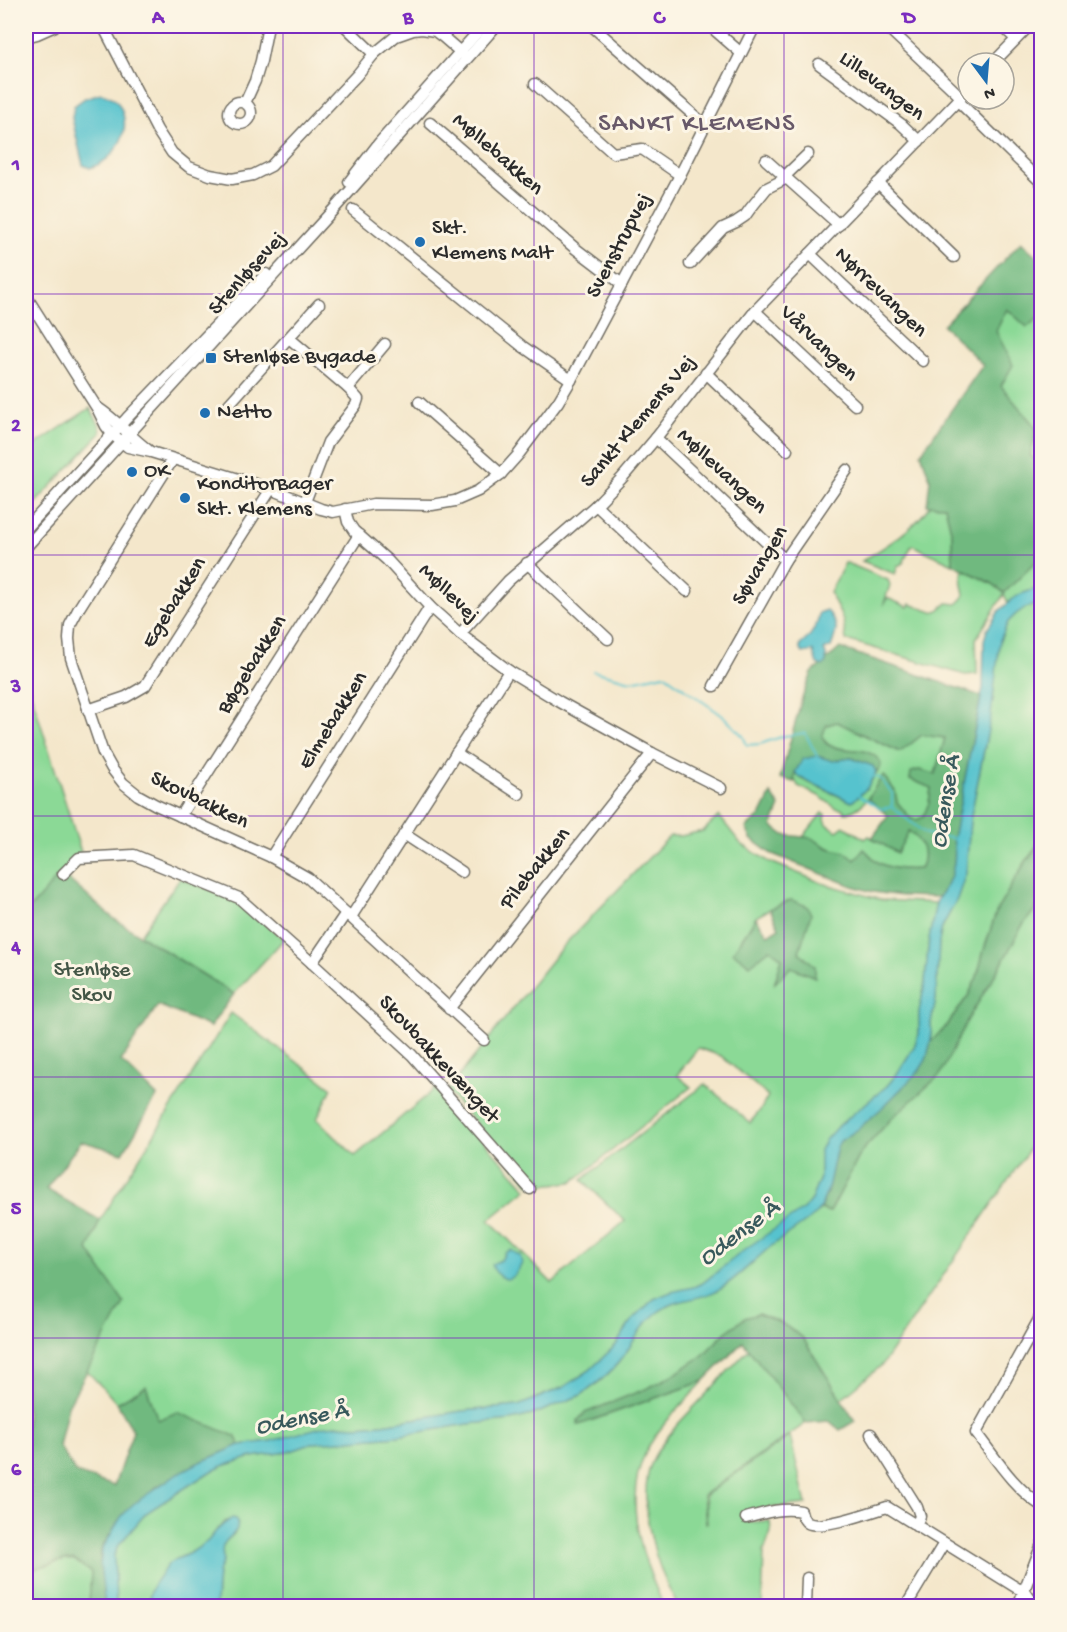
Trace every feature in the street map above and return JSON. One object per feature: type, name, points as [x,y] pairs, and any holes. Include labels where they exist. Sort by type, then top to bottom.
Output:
[{"type":"street","points":[[26,37],[55,26]]},
{"type":"street","points":[[103,26],[157,130],[172,153],[189,167],[210,175],[232,179],[253,175],[271,166],[374,54],[396,36],[422,29],[435,31],[463,55]]},
{"type":"street","points":[[245,103],[261,61],[268,26]]},
{"type":"street","points":[[345,26],[374,54]]},
{"type":"street","name":"Stenløsevej","points":[[463,55],[483,26]]},
{"type":"street","name":"Stenløsevej","points":[[26,547],[120,434],[226,314],[330,206],[379,143],[463,55],[496,26]]},
{"type":"street","points":[[592,26],[705,125]]},
{"type":"street","points":[[710,26],[741,53]]},
{"type":"street","name":"Svenstrupvej","points":[[345,509],[373,504],[432,505],[455,501],[478,491],[501,474],[518,455],[558,402],[571,380],[680,175],[755,26]]},
{"type":"street","points":[[886,26],[956,90]]},
{"type":"street","points":[[1002,26],[1016,39]]},
{"type":"street","points":[[1004,51],[1029,26]]},
{"type":"street","name":"Lillevangen","points":[[819,64],[901,124],[919,141]]},
{"type":"street","points":[[535,84],[614,153],[642,149],[680,175]]},
{"type":"street","name":"Sankt Klemens Vej","points":[[460,634],[501,588],[596,505],[622,478],[755,311],[956,102]]},
{"type":"street","points":[[976,111],[1041,183]]},
{"type":"street","name":"Møllebakken","points":[[430,123],[576,249],[622,284]]},
{"type":"street","points":[[690,264],[723,228],[745,216],[767,188],[786,177],[808,154]]},
{"type":"street","points":[[766,160],[839,225]]},
{"type":"street","points":[[878,183],[954,257]]},
{"type":"street","points":[[353,210],[522,346],[571,380]]},
{"type":"street","name":"Nørrevangen","points":[[810,254],[923,361]]},
{"type":"street","points":[[26,296],[106,426],[151,452],[271,489],[321,509],[333,512],[345,509]]},
{"type":"street","points":[[230,404],[319,304]]},
{"type":"street","name":"Vårvangen","points":[[755,311],[855,405]]},
{"type":"street","points":[[289,338],[358,399],[328,442],[305,502]]},
{"type":"street","points":[[348,388],[385,344]]},
{"type":"street","points":[[706,373],[788,450]]},
{"type":"street","points":[[419,402],[501,474]]},
{"type":"street","name":"Stenløsevej","points":[[26,529],[120,434]]},
{"type":"street","name":"Møllevangen","points":[[656,438],[785,560]]},
{"type":"street","name":"Skovbakken","points":[[173,459],[70,625],[71,658],[103,753],[123,783],[156,806],[271,857],[308,878],[484,1040]]},
{"type":"street","name":"Søvangen","points":[[714,686],[785,560],[847,470]]},
{"type":"street","name":"Egebakken","points":[[88,710],[126,697],[145,686],[271,489]]},
{"type":"street","points":[[596,505],[687,591]]},
{"type":"street","name":"Møllevej","points":[[345,509],[351,528],[387,560],[430,607],[460,634],[509,671],[652,753],[721,788]]},
{"type":"street","name":"Bøgebakken","points":[[180,816],[359,535]]},
{"type":"street","points":[[527,563],[608,639]]},
{"type":"street","name":"Elmebakken","points":[[271,857],[430,607]]},
{"type":"street","points":[[312,963],[349,915],[404,834],[509,671]]},
{"type":"street","points":[[456,753],[519,794]]},
{"type":"street","name":"Pilebakken","points":[[449,1009],[652,753]]},
{"type":"street","points":[[404,834],[462,872]]},
{"type":"street","name":"Skovbakkevænget","points":[[63,874],[79,858],[134,855],[239,898],[412,1055],[530,1189]]},
{"type":"street","points":[[1041,1314],[976,1433],[1015,1484],[1041,1506]]},
{"type":"street","points":[[871,1434],[916,1507],[920,1516],[916,1526]]},
{"type":"street","points":[[746,1518],[792,1509],[801,1511],[805,1521],[809,1524],[825,1524],[887,1507],[1017,1588],[1024,1590],[1031,1600],[1041,1606]]},
{"type":"street","points":[[906,1606],[944,1543]]},
{"type":"street","points":[[1017,1606],[1041,1544]]},
{"type":"street","points":[[806,1606],[807,1578]]},
{"type":"green space","points":[[1021,242],[1041,260],[1041,316],[1027,327],[1007,309],[996,331],[1013,365],[1001,386],[1037,429],[1030,456],[1041,463],[1042,556],[1004,593],[993,584],[953,564],[952,534],[945,506],[927,505],[930,479],[921,453],[983,365],[943,325]]},
{"type":"green space","points":[[1007,308],[1027,326],[1041,316],[1041,463],[1030,456],[1037,429],[1001,386],[996,331]]},
{"type":"green space","points":[[90,408],[100,426],[101,433],[26,513],[26,451]]},
{"type":"green space","points":[[930,505],[945,506],[952,534],[953,564],[912,545],[895,574],[862,561],[908,529]]},
{"type":"green space","points":[[1041,556],[1041,587],[1024,593],[1008,603],[1004,594],[976,639],[977,674],[965,675],[846,640],[843,620],[830,592],[847,563],[888,580],[890,585],[883,606],[887,598],[908,607],[910,604],[932,612],[939,610],[947,603],[957,604],[962,599],[964,595],[963,569],[993,584],[1004,593]]},
{"type":"green space","points":[[1041,603],[1041,840],[997,910],[977,977],[968,996],[944,1029],[931,1041],[939,941],[942,928],[957,899],[966,873],[970,820],[994,692],[1000,640],[1008,622],[1016,614],[1025,608]]},
{"type":"green space","points":[[840,648],[981,696],[953,839],[953,870],[938,897],[902,896],[852,886],[770,853],[751,839],[746,828],[760,816],[771,794],[780,806],[772,826],[784,835],[812,838],[828,848],[845,852],[855,860],[864,849],[884,865],[899,869],[920,869],[923,857],[922,848],[909,831],[897,853],[872,838],[888,816],[868,798],[883,775],[895,791],[897,802],[911,819],[917,820],[923,817],[929,803],[931,788],[910,779],[911,772],[919,770],[935,774],[945,738],[922,735],[900,752],[837,722],[827,725],[823,734],[827,744],[873,755],[880,761],[880,767],[876,772],[873,766],[852,758],[833,761],[817,756],[795,772],[794,782],[780,778],[802,698],[812,673]]},
{"type":"green space","points":[[26,677],[81,852],[26,913]]},
{"type":"green space","points":[[837,722],[900,752],[922,735],[945,738],[935,775],[919,770],[910,779],[931,788],[924,817],[917,820],[911,819],[897,802],[895,791],[883,776],[863,804],[845,813],[843,809],[836,808],[819,796],[798,786],[794,778],[795,772],[805,781],[852,802],[867,788],[880,767],[863,751],[845,750],[829,745],[823,739],[822,733],[827,725]]},
{"type":"green space","points":[[822,813],[826,815],[827,824],[837,831],[844,826],[865,839],[869,836],[897,853],[909,830],[922,848],[923,857],[920,869],[899,869],[884,865],[864,849],[855,860],[803,837]]},
{"type":"green space","points":[[719,816],[741,844],[768,861],[822,883],[882,900],[936,903],[919,1012],[919,1034],[914,1047],[887,1086],[836,1128],[820,1169],[820,1178],[811,1200],[803,1210],[704,1282],[654,1299],[633,1319],[616,1345],[590,1370],[564,1387],[518,1406],[462,1411],[383,1424],[337,1425],[271,1441],[240,1445],[235,1436],[158,1421],[146,1386],[117,1403],[87,1371],[123,1303],[88,1250],[100,1220],[231,1013],[332,1088],[317,1119],[355,1156],[436,1088],[527,1189],[489,1220],[552,1283],[625,1221],[582,1180],[705,1084],[750,1123],[768,1096],[721,1056],[698,1048],[677,1075],[691,1087],[571,1182],[531,1186],[447,1091],[563,946],[670,836],[703,831]],"holes":[[[791,900],[804,933],[799,952],[815,966],[814,976],[791,966],[775,981],[782,958],[770,949],[733,952],[756,917]]]},
{"type":"green space","points":[[1041,840],[1041,902],[1022,926],[968,1019],[940,1075],[892,1118],[862,1151],[830,1212],[820,1209],[827,1193],[840,1141],[857,1130],[883,1107],[926,1060],[931,1041],[944,1029],[968,996],[977,977],[997,910]]},
{"type":"green space","name":"Stenløse Skov","points":[[61,873],[114,919],[234,994],[210,1027],[158,1005],[121,1061],[157,1096],[123,1153],[81,1141],[46,1189],[100,1220],[88,1250],[124,1303],[68,1406],[59,1446],[76,1473],[114,1486],[133,1431],[117,1403],[146,1386],[158,1420],[177,1412],[235,1436],[240,1445],[196,1464],[156,1487],[108,1537],[101,1549],[100,1558],[105,1606],[89,1606],[91,1572],[74,1560],[65,1560],[26,1571],[26,913]]},
{"type":"green space","points":[[180,878],[237,900],[284,939],[234,994],[140,935]]},
{"type":"green space","points":[[791,900],[807,906],[811,914],[799,952],[815,966],[815,977],[791,967],[775,983],[782,958],[770,949],[750,965],[733,952],[756,918],[768,935],[779,928],[770,909]]},
{"type":"green space","points":[[1041,902],[1041,1132],[882,1365],[841,1399],[802,1337],[781,1323],[758,1314],[745,1318],[726,1332],[702,1356],[675,1374],[579,1425],[704,1381],[672,1415],[651,1442],[639,1471],[635,1490],[635,1510],[642,1551],[664,1606],[216,1606],[218,1572],[223,1560],[222,1548],[235,1533],[238,1523],[226,1521],[208,1541],[176,1559],[150,1594],[149,1606],[116,1606],[114,1555],[118,1546],[146,1513],[208,1473],[252,1457],[288,1452],[314,1443],[397,1436],[468,1424],[511,1420],[532,1415],[581,1395],[612,1369],[645,1325],[658,1312],[673,1304],[714,1292],[728,1284],[770,1247],[820,1209],[830,1212],[862,1151],[892,1118],[968,1019],[1022,926]]},
{"type":"green space","points":[[758,1314],[781,1323],[802,1337],[855,1421],[840,1430],[829,1421],[806,1423],[743,1342],[704,1381],[578,1425],[578,1420],[585,1413],[648,1388],[675,1374],[702,1356],[726,1332],[745,1318]]},
{"type":"green space","points":[[749,1349],[806,1423],[703,1495],[706,1523],[705,1495],[790,1436],[806,1504],[769,1508],[745,1522],[770,1521],[771,1532],[764,1551],[762,1606],[678,1606],[656,1556],[647,1517],[647,1480],[651,1464],[659,1448],[677,1425]]},
{"type":"green space","points":[[65,1560],[74,1560],[91,1572],[89,1606],[26,1606],[26,1571]]},
{"type":"water","points":[[101,93],[111,97],[119,104],[124,129],[122,138],[113,153],[106,160],[90,168],[83,165],[72,118],[74,106],[85,98]]},
{"type":"water","points":[[1041,587],[1041,603],[1025,608],[1016,614],[1008,622],[1000,640],[991,715],[970,820],[966,873],[957,899],[942,927],[939,941],[936,999],[931,1022],[931,1041],[926,1060],[919,1071],[883,1107],[857,1130],[840,1141],[827,1191],[815,1215],[770,1247],[728,1284],[714,1292],[673,1304],[658,1312],[645,1325],[617,1364],[581,1395],[532,1415],[511,1420],[468,1424],[397,1436],[314,1443],[288,1452],[252,1457],[208,1473],[146,1513],[118,1546],[114,1555],[116,1606],[105,1606],[100,1565],[102,1549],[121,1517],[132,1505],[175,1475],[240,1445],[271,1441],[325,1426],[383,1424],[462,1411],[518,1406],[564,1387],[590,1370],[616,1345],[633,1319],[654,1299],[704,1282],[748,1247],[803,1210],[811,1200],[820,1178],[820,1150],[826,1139],[887,1086],[914,1047],[919,1034],[919,1012],[936,903],[947,884],[954,865],[953,839],[983,688],[984,640],[987,630],[999,611],[1021,594]]},
{"type":"water","points":[[827,610],[834,620],[836,631],[831,647],[824,650],[826,663],[823,666],[817,664],[813,651],[803,653],[800,645],[813,631],[819,613]]},
{"type":"water","points":[[817,756],[833,761],[851,758],[873,766],[876,772],[867,788],[852,802],[799,777],[795,772],[803,759]]},
{"type":"water","points":[[511,1250],[520,1256],[522,1263],[513,1276],[506,1279],[497,1273],[492,1264],[501,1260],[506,1252]]},
{"type":"water","points":[[232,1518],[236,1519],[237,1528],[222,1548],[223,1560],[218,1573],[216,1606],[149,1606],[153,1585],[169,1563],[208,1541]]},
{"type":"waterway","points":[[593,671],[631,681],[664,674],[723,716],[743,736],[747,745],[805,733],[817,756]]},
{"type":"waterway","name":"Odense Å","points":[[873,776],[880,778],[892,793],[892,807],[922,831],[956,839]]},
{"type":"waterway","points":[[859,795],[881,809],[892,807]]},
{"type":"place","name":"Skt. Klemens Malt","points":[[420,242]]},
{"type":"place","name":"Stenløse Bygade","points":[[211,358]]},
{"type":"place","name":"Netto","points":[[205,413]]},
{"type":"place","name":"OK","points":[[132,472]]},
{"type":"place","name":"KonditorBager Skt. Klemens","points":[[185,498]]},
{"type":"district","name":"SANKT KLEMENS","points":[[697,125]]}]
